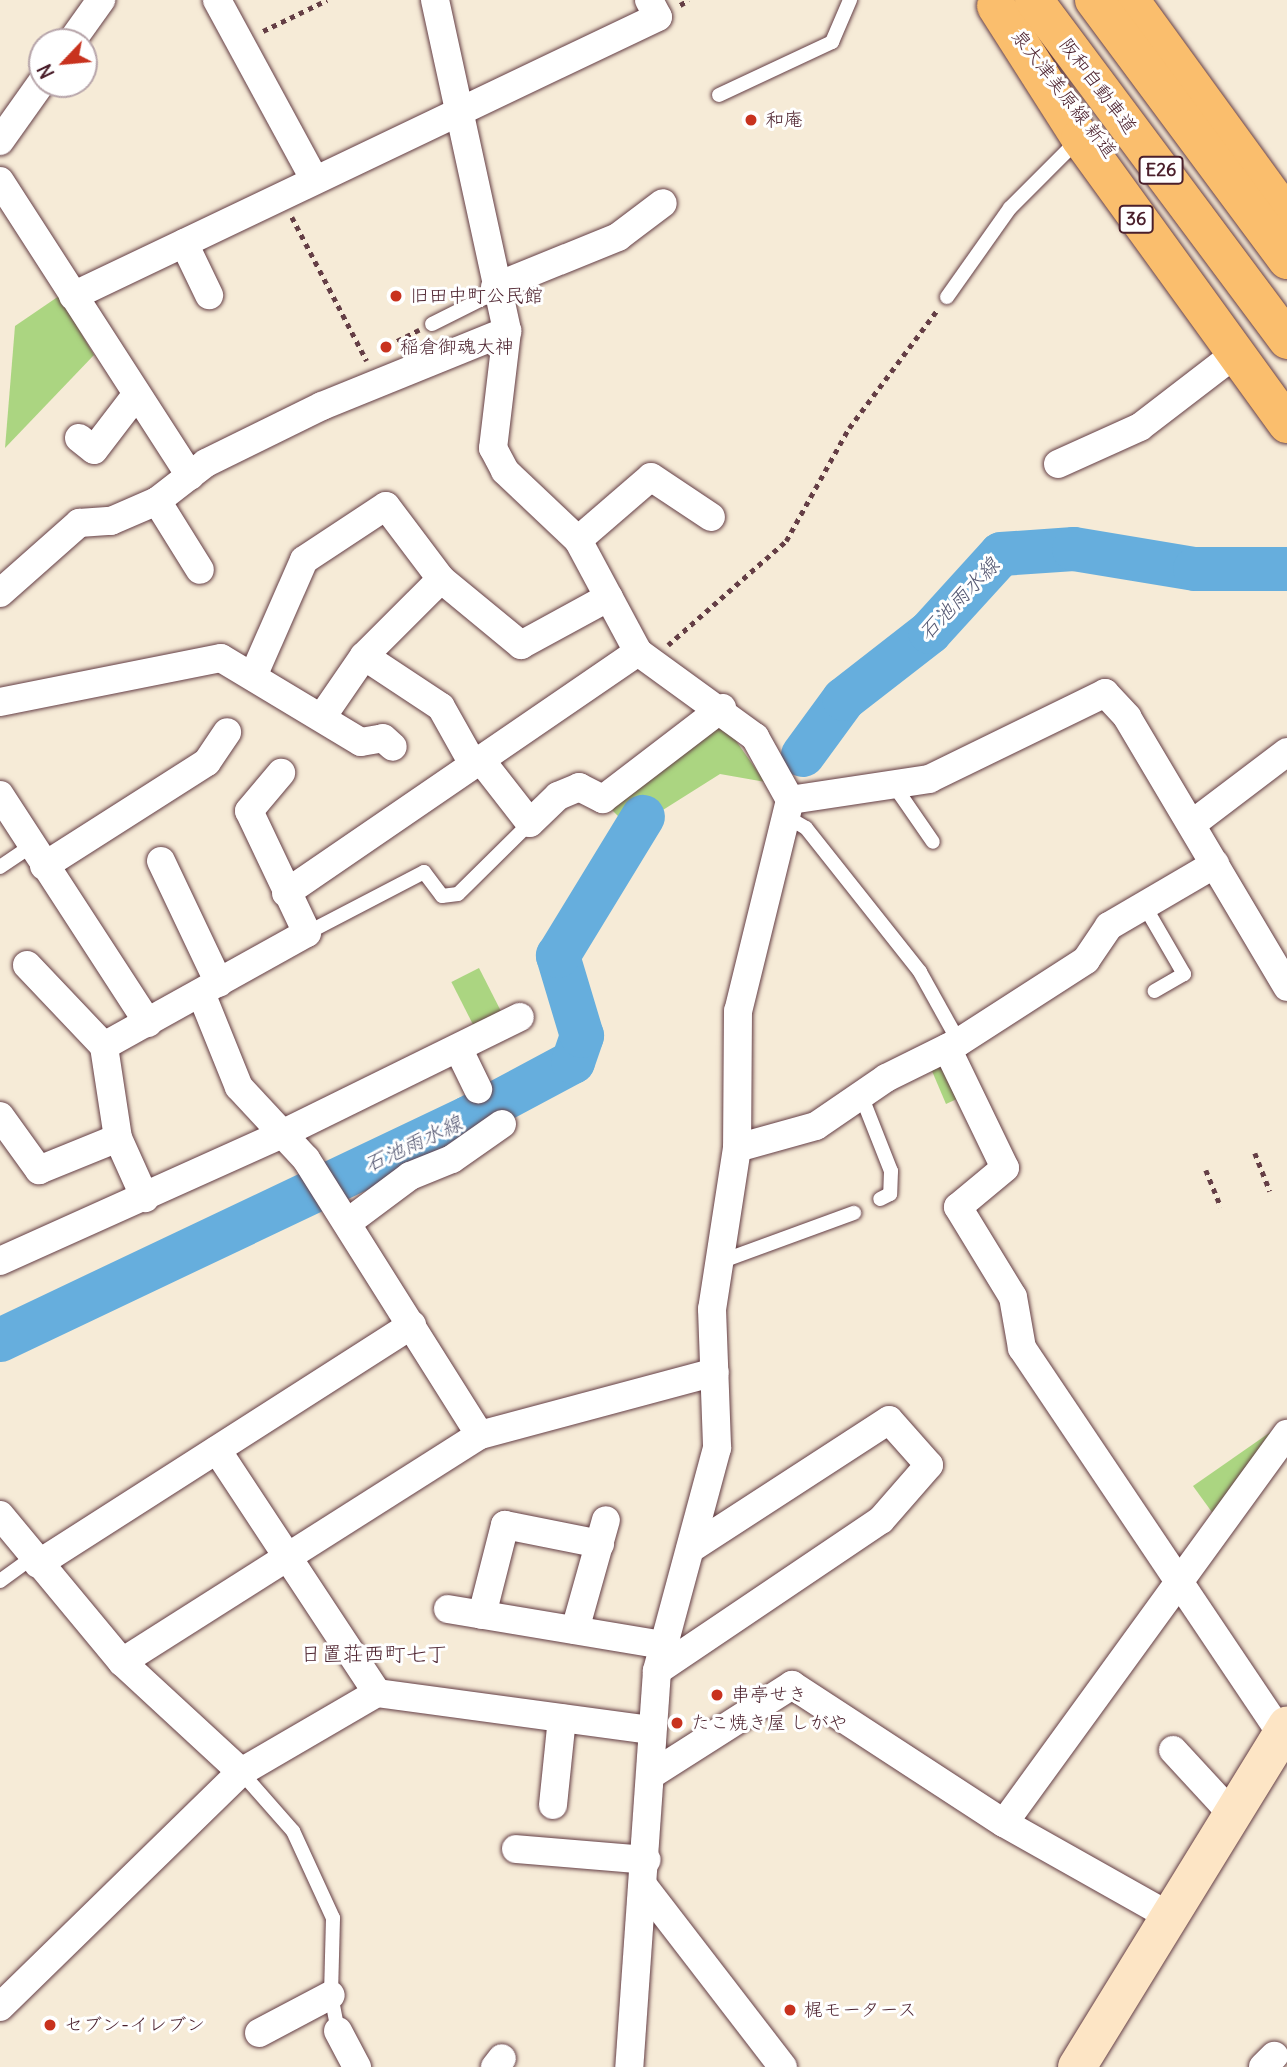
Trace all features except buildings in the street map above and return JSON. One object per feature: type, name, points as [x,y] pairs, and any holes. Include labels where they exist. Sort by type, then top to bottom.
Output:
[{"type":"main road","name":"阪和自動車道","points":[[1034,0],[1287,340]]},
{"type":"main road","name":"E26","points":[[1094,0],[1287,260]]},
{"type":"main road","points":[[1130,0],[1287,216]]},
{"type":"main road","points":[[1146,0],[1287,176]]},
{"type":"main road","name":"36","points":[[994,3],[1080,138],[1287,424]]},
{"type":"main road","name":"泉大津美原線 新道","points":[[994,3],[1287,389]]},
{"type":"street","points":[[81,28],[101,0]]},
{"type":"street","points":[[216,0],[314,179]]},
{"type":"street","points":[[435,0],[507,331],[493,448],[505,471],[578,540],[643,655],[722,708],[755,737],[789,809],[743,975],[737,1147],[715,1264],[717,1448],[661,1658],[651,1730],[654,1773],[629,2067]]},
{"type":"street","points":[[73,296],[460,108],[658,17],[649,0]]},
{"type":"street","points":[[0,141],[31,98]]},
{"type":"street","points":[[0,181],[190,476]]},
{"type":"street","points":[[496,289],[618,237],[663,203]]},
{"type":"street","points":[[184,243],[209,295]]},
{"type":"street","points":[[0,593],[79,523],[111,521],[157,501],[190,476],[322,405],[507,331]]},
{"type":"street","points":[[1058,464],[1140,427],[1235,354]]},
{"type":"street","points":[[79,438],[94,450],[136,396]]},
{"type":"street","points":[[578,540],[651,477],[711,517]]},
{"type":"street","points":[[157,501],[200,570]]},
{"type":"street","points":[[254,674],[304,560],[386,506],[441,579],[521,645],[609,597]]},
{"type":"street","points":[[322,717],[364,656],[441,579]]},
{"type":"street","points":[[286,892],[476,761],[643,655]]},
{"type":"street","points":[[364,656],[441,708],[476,761],[530,823],[558,796],[579,787],[603,799],[722,708]]},
{"type":"street","points":[[0,702],[221,658],[254,674],[361,742],[383,738],[393,747]]},
{"type":"street","points":[[789,809],[893,784],[929,779],[1105,693],[1192,824],[1287,987]]},
{"type":"street","points":[[37,856],[206,762],[227,732]]},
{"type":"street","points":[[1192,824],[1287,752]]},
{"type":"street","points":[[104,1046],[307,933],[249,811],[281,773]]},
{"type":"street","points":[[0,795],[37,856],[148,1023]]},
{"type":"street","points":[[161,861],[210,988],[239,1087],[282,1134],[347,1223],[480,1434]]},
{"type":"street","points":[[737,1147],[816,1126],[861,1095],[953,1045],[1086,960],[1109,926],[1215,864]]},
{"type":"street","points":[[27,965],[104,1046],[118,1138],[145,1198]]},
{"type":"street","points":[[0,1261],[282,1134],[520,1017]]},
{"type":"street","points":[[953,1045],[1005,1168],[958,1208],[961,1219],[1013,1297],[1022,1348],[1285,1734],[1232,1814],[1077,2067]]},
{"type":"street","points":[[458,1048],[478,1089]]},
{"type":"street","points":[[0,1116],[39,1170],[118,1138]]},
{"type":"street","points":[[347,1223],[410,1176],[452,1159],[502,1124]]},
{"type":"street","points":[[35,1561],[217,1450],[412,1325]]},
{"type":"street","points":[[122,1662],[480,1434],[715,1372]]},
{"type":"street","points":[[661,1658],[881,1520],[929,1465],[888,1420],[690,1549]]},
{"type":"street","points":[[1004,1823],[1287,1434]]},
{"type":"street","points":[[217,1450],[377,1693]]},
{"type":"street","points":[[0,1516],[122,1662],[241,1772]]},
{"type":"street","points":[[482,1615],[505,1525],[603,1532],[575,1630]]},
{"type":"street","points":[[449,1609],[575,1630],[661,1658]]},
{"type":"street","points":[[654,1773],[792,1685],[1004,1823],[1169,1916]]},
{"type":"street","points":[[0,2007],[241,1772],[377,1693],[651,1730]]},
{"type":"street","points":[[553,1805],[562,1718]]},
{"type":"street","points":[[1173,1750],[1232,1814]]},
{"type":"street","points":[[516,1849],[648,1860]]},
{"type":"street","points":[[645,1888],[783,2067]]},
{"type":"street","points":[[259,2033],[331,1995]]},
{"type":"street","points":[[338,2031],[357,2067]]},
{"type":"lane","points":[[719,95],[832,42],[850,0]]},
{"type":"lane","points":[[947,297],[1010,208],[1080,138]]},
{"type":"lane","points":[[432,324],[496,289]]},
{"type":"lane","points":[[893,784],[933,842]]},
{"type":"lane","points":[[789,809],[920,972],[953,1045]]},
{"type":"lane","points":[[307,933],[424,872],[442,896],[458,894],[530,823]]},
{"type":"lane","points":[[0,867],[37,856]]},
{"type":"lane","points":[[1144,905],[1184,974],[1154,991]]},
{"type":"lane","points":[[861,1095],[891,1171],[890,1194],[880,1199]]},
{"type":"lane","points":[[715,1264],[853,1213]]},
{"type":"lane","points":[[0,1581],[35,1561]]},
{"type":"lane","points":[[241,1772],[293,1831],[333,1918],[331,1995],[338,2031]]},
{"type":"path","points":[[240,42],[327,0]]},
{"type":"path","points":[[281,195],[378,384]]},
{"type":"path","points":[[643,655],[786,541],[849,428],[947,297]]},
{"type":"path","points":[[1255,1153],[1270,1191]]},
{"type":"path","points":[[1206,1170],[1221,1208]]},
{"type":"green space","points":[[59,296],[94,355],[5,448],[15,326]]},
{"type":"green space","points":[[715,726],[727,728],[765,782],[720,774],[647,820],[640,810],[622,820],[611,809]]},
{"type":"green space","points":[[479,968],[502,1013],[475,1028],[451,982]]},
{"type":"green space","points":[[929,1064],[946,1068],[959,1098],[946,1104]]},
{"type":"green space","points":[[1275,1429],[1214,1515],[1193,1486]]},
{"type":"waterway","name":"石池雨水線","points":[[803,755],[844,699],[930,632],[1001,554],[1074,549],[1195,569],[1287,569]]},
{"type":"waterway","name":"石池雨水線","points":[[0,1340],[468,1118],[573,1062],[582,1036],[558,956],[643,817]]},
{"type":"place","name":"和庵","points":[[751,120]]},
{"type":"place","name":"旧田中町公民館","points":[[396,296]]},
{"type":"place","name":"稲倉御魂大神","points":[[386,347]]},
{"type":"place","name":"串亭せき","points":[[717,1695]]},
{"type":"place","name":"たこ焼き屋 しがや","points":[[677,1723]]},
{"type":"place","name":"梶モータース","points":[[790,2010]]},
{"type":"place","name":"セブン-イレブン","points":[[50,2025]]},
{"type":"district","name":"日置荘西町七丁","points":[[374,1654]]}]
